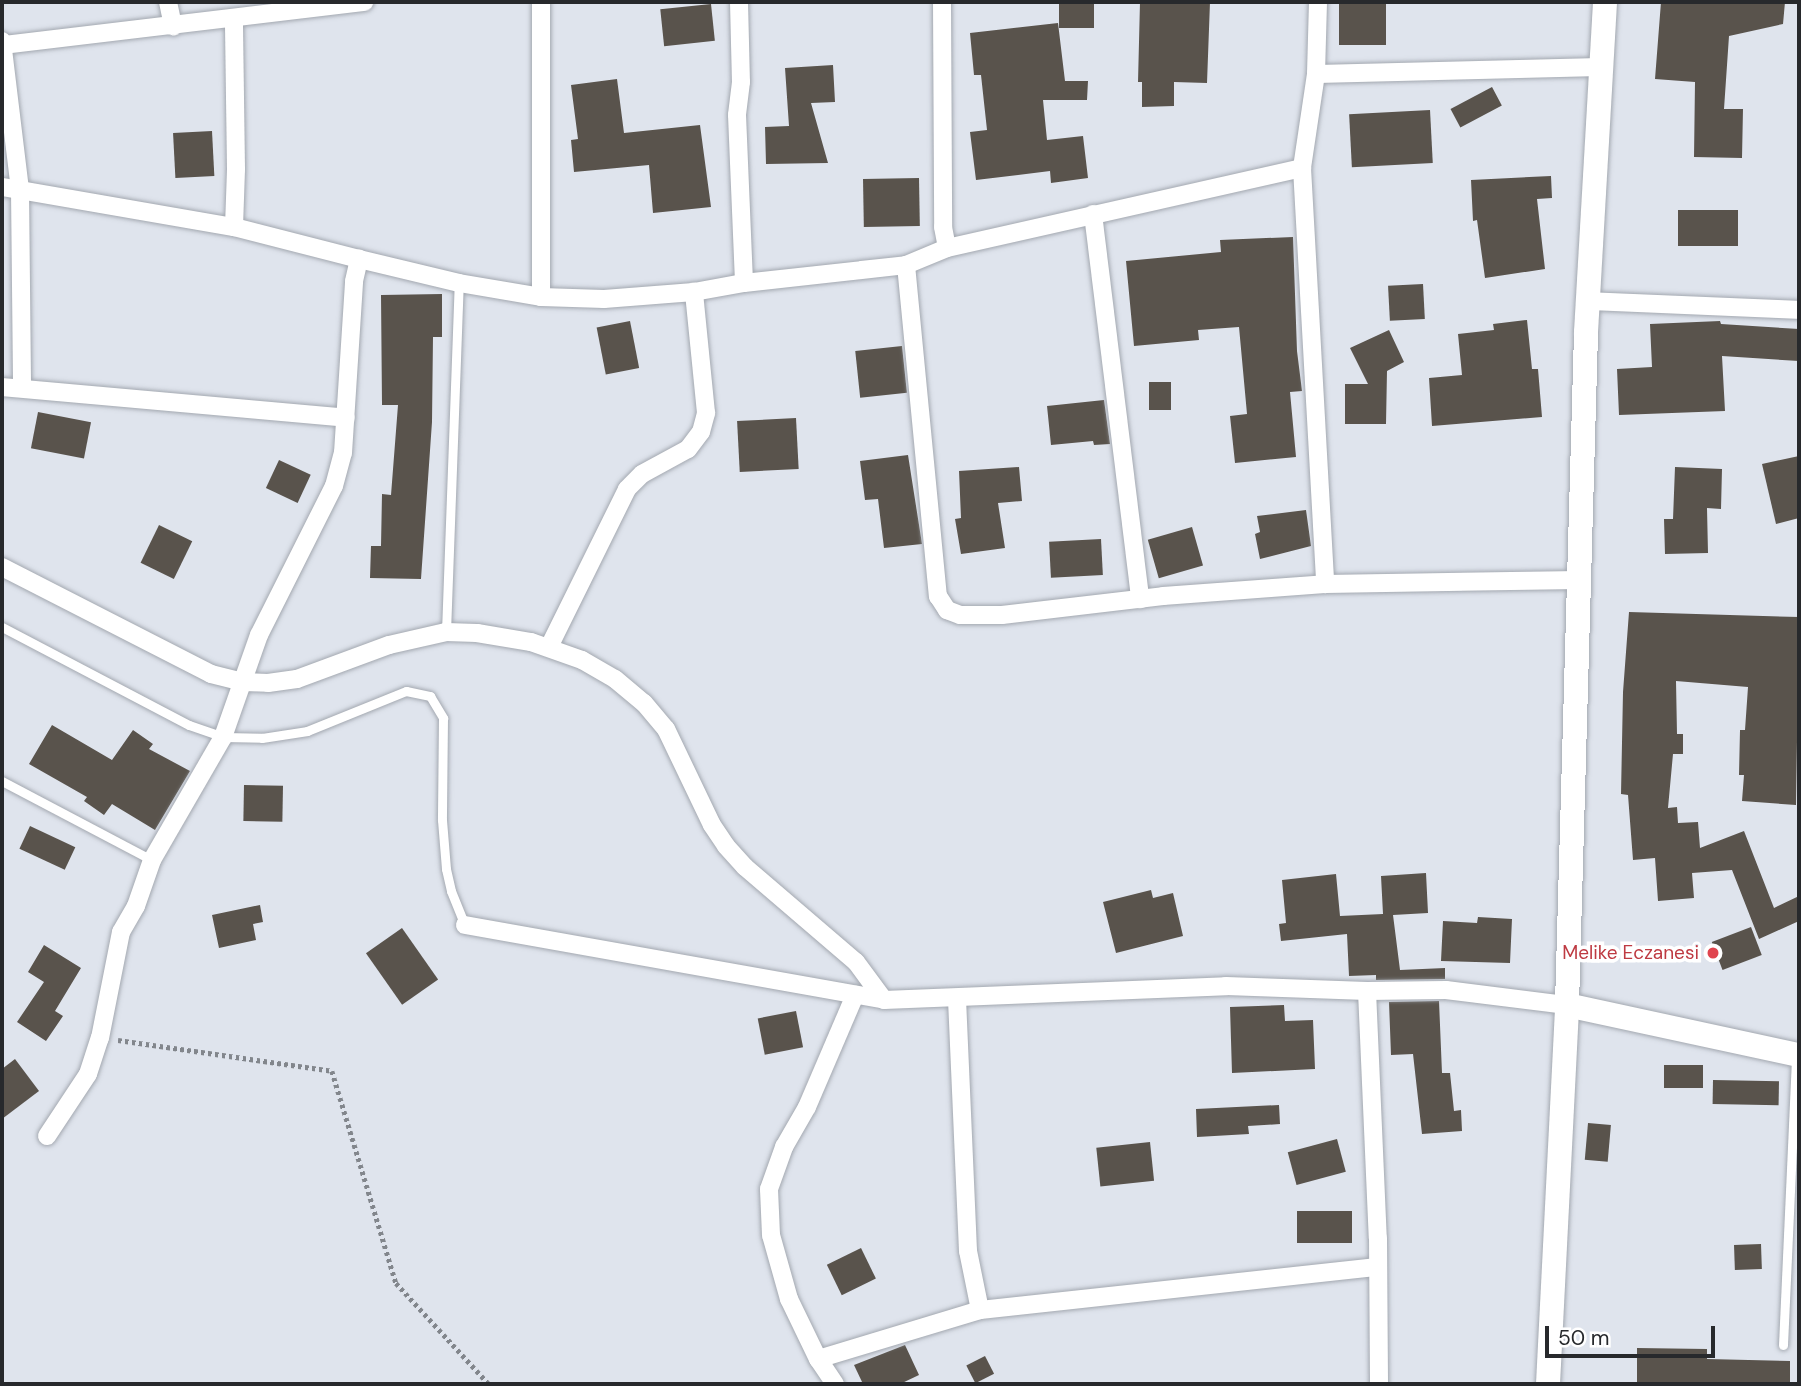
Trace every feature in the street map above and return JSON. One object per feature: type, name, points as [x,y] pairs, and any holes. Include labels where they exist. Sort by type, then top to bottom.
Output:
[{"type":"street","points":[[168,2],[173,26]]},
{"type":"street","points":[[22,388],[20,190],[2,43],[173,26],[364,2]]},
{"type":"street","points":[[541,2],[541,297]]},
{"type":"street","points":[[740,2],[741,82],[737,115],[744,284]]},
{"type":"street","points":[[942,2],[943,227],[947,248]]},
{"type":"street","points":[[1318,2],[1316,74],[1302,169],[1325,584]]},
{"type":"street","points":[[1548,1384],[1567,1005],[1588,301],[1605,2]]},
{"type":"street","points":[[234,19],[234,227]]},
{"type":"street","points":[[1316,74],[1601,67]]},
{"type":"street","points":[[2,187],[234,227],[459,283],[541,297],[604,299],[694,292],[906,265],[947,248],[1302,169]]},
{"type":"street","points":[[1093,214],[1140,599]]},
{"type":"street","points":[[47,1136],[88,1074],[100,1038],[121,932],[136,906],[152,860],[223,737],[259,635],[334,486],[343,453],[354,281],[359,260]]},
{"type":"street","points":[[906,265],[938,596],[947,610],[960,615],[1002,615],[1140,599],[1325,584],[1579,580]]},
{"type":"street","points":[[549,647],[627,489],[642,474],[688,449],[701,432],[706,413],[694,292]]},
{"type":"street","points":[[1588,301],[1799,310]]},
{"type":"street","points":[[2,387],[346,418]]},
{"type":"street","points":[[2,567],[211,674],[243,682],[268,683],[297,679],[389,645],[446,632],[477,633],[549,647],[582,660],[615,678],[644,703],[666,729],[712,825],[726,846],[745,867],[856,962],[884,1000]]},
{"type":"street","points":[[465,925],[884,1000],[1226,986],[1367,991],[1446,990],[1567,1005],[1798,1054]]},
{"type":"street","points":[[1367,991],[1378,1267],[1379,1384]]},
{"type":"street","points":[[835,1384],[818,1359],[789,1298],[771,1235],[769,1189],[784,1147],[807,1107],[855,995]]},
{"type":"street","points":[[957,999],[968,1251],[980,1310]]},
{"type":"street","points":[[818,1359],[980,1310],[1378,1267]]},
{"type":"lane","points":[[446,632],[459,283]]},
{"type":"lane","points":[[2,627],[189,726],[223,737],[262,738],[307,732],[406,691],[429,696],[436,702],[443,718],[442,820],[446,869],[451,891],[465,925]]},
{"type":"lane","points":[[2,781],[152,860]]},
{"type":"lane","points":[[1783,1345],[1798,1054]]},
{"type":"path","points":[[100,1038],[332,1071],[396,1283],[489,1384]]},
{"type":"building","points":[[1059,2],[1094,2],[1094,28],[1059,28]]},
{"type":"building","points":[[1140,2],[1210,2],[1207,83],[1174,82],[1174,106],[1142,107],[1142,82],[1138,82]]},
{"type":"building","points":[[1339,2],[1386,2],[1386,45],[1339,45]]},
{"type":"building","points":[[1661,2],[1785,2],[1783,24],[1729,36],[1724,109],[1743,109],[1742,158],[1694,157],[1695,82],[1655,79]]},
{"type":"building","points":[[711,4],[715,41],[664,46],[660,9]]},
{"type":"building","points":[[1058,23],[1065,81],[1088,81],[1087,100],[1043,100],[1047,140],[1083,136],[1088,178],[1051,183],[1050,171],[976,180],[970,132],[987,130],[981,75],[974,75],[970,33]]},
{"type":"building","points":[[833,65],[835,102],[811,103],[828,163],[766,164],[765,127],[789,126],[785,68]]},
{"type":"building","points":[[617,79],[624,133],[700,125],[711,207],[653,213],[649,165],[574,172],[571,140],[578,139],[571,85]]},
{"type":"building","points":[[1492,87],[1502,106],[1460,128],[1451,109]]},
{"type":"building","points":[[1430,110],[1433,163],[1352,167],[1349,114]]},
{"type":"building","points":[[212,131],[214,176],[175,178],[173,133]]},
{"type":"building","points":[[1551,176],[1552,198],[1537,199],[1545,269],[1485,278],[1477,220],[1473,221],[1471,180]]},
{"type":"building","points":[[919,178],[920,226],[864,227],[863,179]]},
{"type":"building","points":[[1678,210],[1738,210],[1738,246],[1678,246]]},
{"type":"building","points":[[1293,237],[1297,351],[1302,391],[1290,392],[1296,457],[1235,463],[1230,416],[1247,414],[1239,327],[1198,330],[1199,340],[1134,346],[1126,261],[1221,252],[1220,240]]},
{"type":"building","points":[[1423,284],[1425,319],[1390,321],[1388,286]]},
{"type":"building","points":[[442,294],[442,337],[433,337],[432,422],[421,579],[370,578],[371,546],[381,546],[382,494],[391,495],[398,405],[382,405],[381,295]]},
{"type":"building","points":[[1527,320],[1532,369],[1538,369],[1542,417],[1432,426],[1429,378],[1462,375],[1458,334],[1494,330],[1493,324]]},
{"type":"building","points":[[630,321],[639,368],[606,375],[597,327]]},
{"type":"building","points":[[1720,321],[1721,324],[1799,329],[1799,361],[1722,356],[1725,411],[1619,415],[1617,369],[1652,367],[1650,324]]},
{"type":"building","points":[[1389,330],[1404,362],[1387,371],[1386,424],[1345,424],[1345,384],[1368,384],[1350,348]]},
{"type":"building","points":[[902,346],[907,393],[860,398],[855,351]]},
{"type":"building","points":[[1149,382],[1171,382],[1171,410],[1149,410]]},
{"type":"building","points":[[1104,400],[1110,444],[1094,445],[1093,441],[1051,445],[1047,406]]},
{"type":"building","points":[[38,412],[91,422],[84,459],[31,448]]},
{"type":"building","points":[[796,418],[799,469],[740,472],[737,421]]},
{"type":"building","points":[[908,455],[922,544],[884,548],[878,499],[865,500],[860,461]]},
{"type":"building","points":[[1799,456],[1799,518],[1776,524],[1762,464]]},
{"type":"building","points":[[279,460],[311,475],[298,503],[266,488]]},
{"type":"building","points":[[1019,467],[1022,501],[998,503],[1005,548],[961,554],[955,519],[961,518],[959,471]]},
{"type":"building","points":[[1675,467],[1722,469],[1721,509],[1707,508],[1708,553],[1665,554],[1664,519],[1673,519]]},
{"type":"building","points":[[1306,510],[1311,546],[1260,559],[1255,534],[1260,532],[1257,516]]},
{"type":"building","points":[[159,525],[192,541],[174,579],[141,563]]},
{"type":"building","points":[[1192,527],[1203,565],[1159,578],[1148,540]]},
{"type":"building","points":[[1101,539],[1103,575],[1051,578],[1049,542]]},
{"type":"building","points":[[1629,612],[1799,617],[1796,805],[1742,801],[1744,775],[1739,775],[1740,730],[1745,730],[1748,687],[1676,681],[1677,734],[1683,734],[1683,754],[1673,754],[1668,808],[1677,807],[1678,823],[1698,822],[1700,848],[1744,831],[1774,908],[1799,896],[1799,921],[1759,939],[1732,870],[1692,873],[1694,898],[1658,901],[1655,858],[1633,860],[1628,795],[1621,794],[1623,692]]},
{"type":"building","points":[[52,725],[112,760],[133,730],[153,744],[149,749],[190,771],[155,830],[112,804],[104,815],[84,801],[87,797],[29,764]]},
{"type":"building","points":[[244,785],[283,786],[282,822],[243,821]]},
{"type":"building","points":[[30,826],[75,847],[65,870],[19,849]]},
{"type":"building","points":[[1426,873],[1428,913],[1393,915],[1400,970],[1445,968],[1445,979],[1376,980],[1376,975],[1349,976],[1347,934],[1281,941],[1279,924],[1286,923],[1282,880],[1336,874],[1340,916],[1383,914],[1381,876]]},
{"type":"building","points":[[1151,890],[1153,898],[1173,893],[1183,936],[1116,953],[1103,902]]},
{"type":"building","points":[[260,905],[263,922],[253,924],[256,940],[219,948],[212,915]]},
{"type":"building","points":[[1478,917],[1512,919],[1510,963],[1441,961],[1443,921],[1477,923]]},
{"type":"building","points":[[1751,927],[1762,955],[1723,970],[1712,942]]},
{"type":"building","points":[[402,928],[438,980],[402,1005],[366,953]]},
{"type":"building","points":[[44,945],[81,968],[55,1011],[63,1016],[46,1041],[17,1022],[44,982],[28,972]]},
{"type":"building","points":[[1439,1001],[1442,1073],[1450,1073],[1454,1111],[1461,1110],[1462,1131],[1422,1134],[1413,1054],[1391,1055],[1389,1002]]},
{"type":"building","points":[[1284,1005],[1285,1021],[1313,1020],[1315,1069],[1232,1073],[1230,1007]]},
{"type":"building","points":[[796,1011],[803,1047],[765,1055],[758,1018]]},
{"type":"building","points":[[15,1059],[39,1091],[2,1119],[2,1069]]},
{"type":"building","points":[[1664,1065],[1703,1065],[1703,1088],[1664,1088]]},
{"type":"building","points":[[1713,1080],[1779,1081],[1779,1105],[1713,1104]]},
{"type":"building","points":[[1279,1105],[1280,1124],[1248,1126],[1249,1134],[1197,1137],[1196,1109]]},
{"type":"building","points":[[1588,1123],[1611,1125],[1608,1162],[1585,1160]]},
{"type":"building","points":[[1337,1139],[1346,1172],[1297,1185],[1288,1152]]},
{"type":"building","points":[[1150,1142],[1154,1181],[1100,1186],[1096,1148]]},
{"type":"building","points":[[1297,1211],[1352,1211],[1352,1243],[1297,1243]]},
{"type":"building","points":[[1761,1244],[1762,1269],[1735,1270],[1734,1245]]},
{"type":"building","points":[[861,1248],[876,1279],[842,1295],[827,1265]]},
{"type":"building","points":[[905,1345],[919,1375],[900,1384],[863,1384],[854,1365]]},
{"type":"building","points":[[1637,1348],[1707,1349],[1707,1359],[1790,1361],[1790,1384],[1637,1384]]},
{"type":"building","points":[[985,1356],[994,1374],[975,1383],[966,1366]]},
{"type":"place","name":"Melike Eczanesi","points":[[1713,953]]}]
